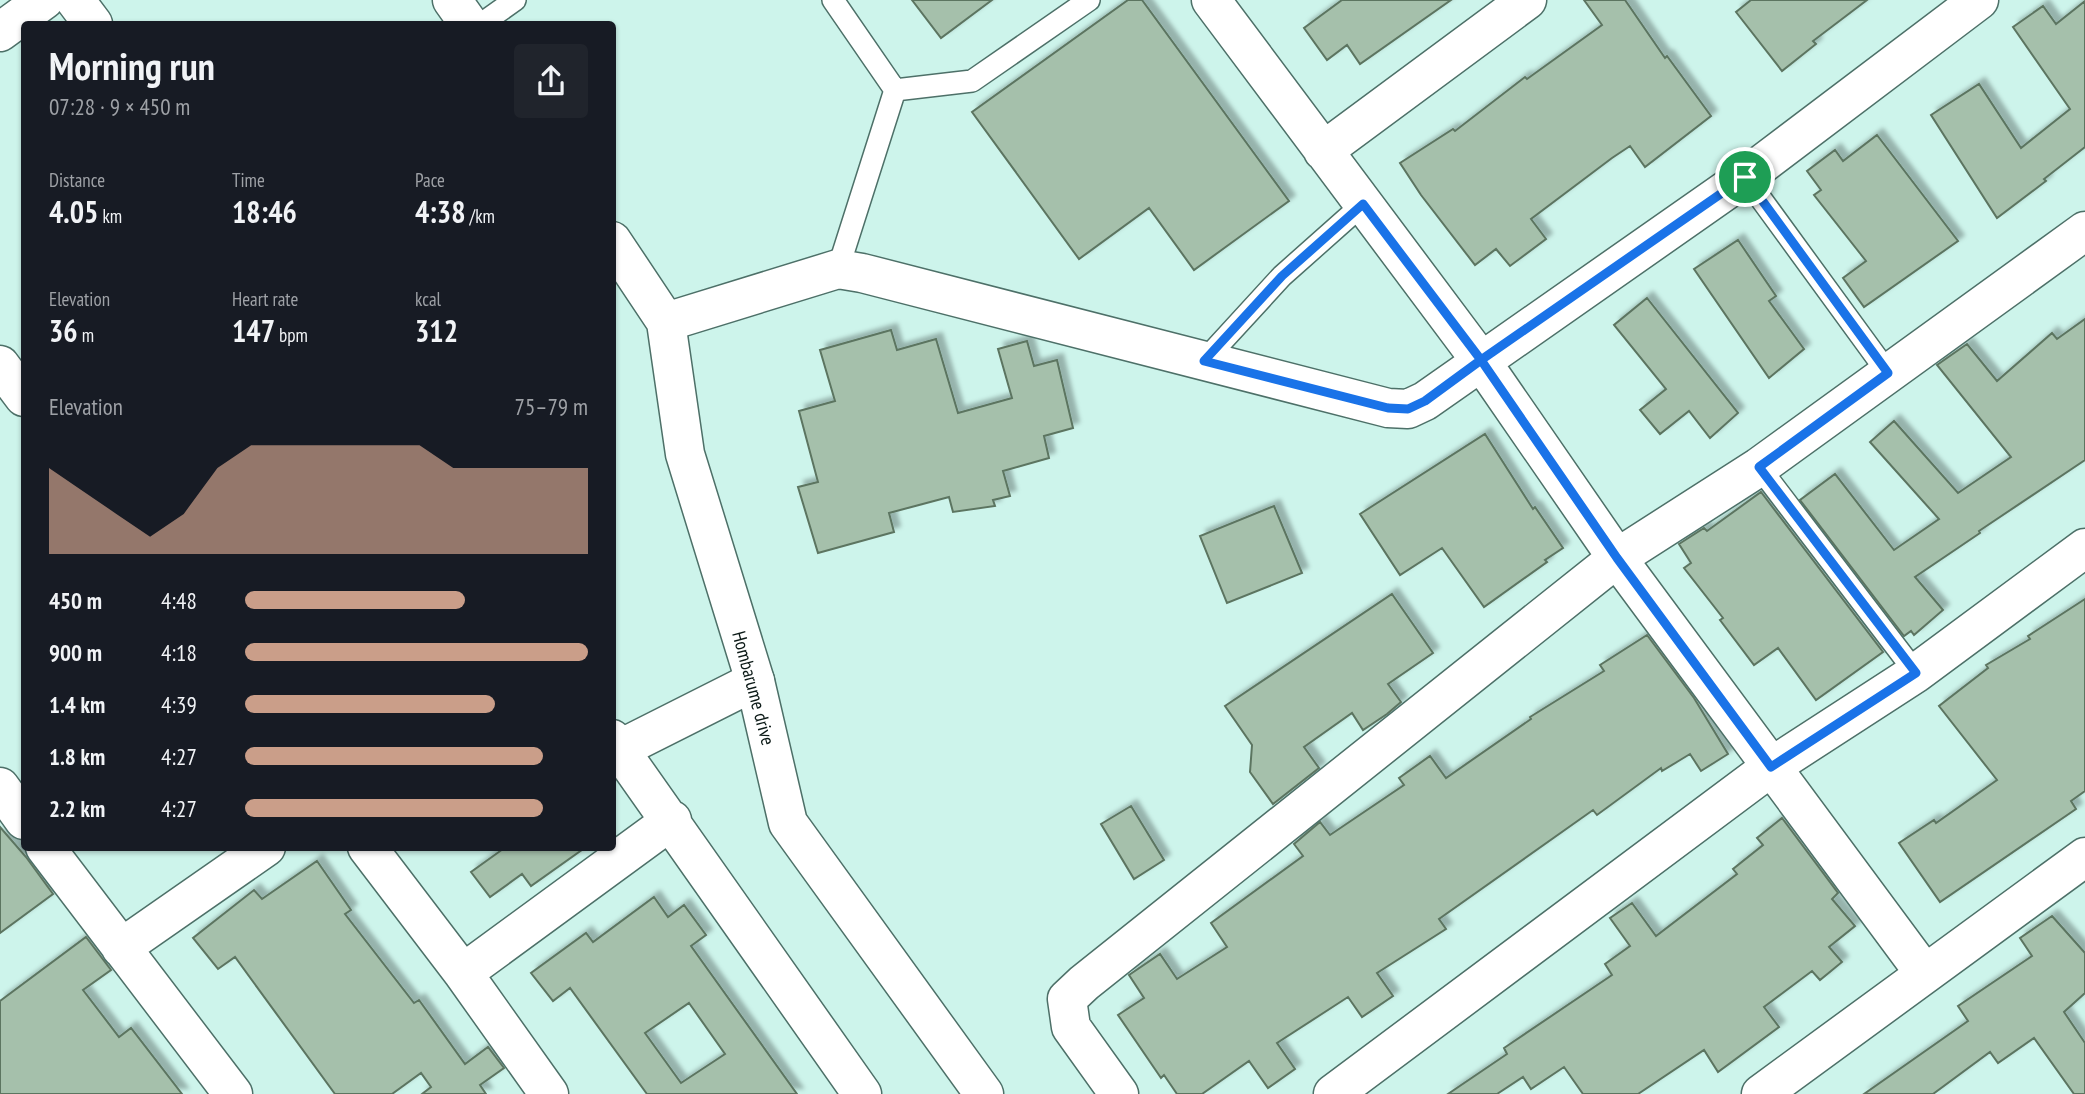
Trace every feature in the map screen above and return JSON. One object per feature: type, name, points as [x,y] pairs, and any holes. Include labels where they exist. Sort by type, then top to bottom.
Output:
[{"type":"street","points":[[0,32],[44,0]]},
{"type":"street","points":[[75,0],[91,21]]},
{"type":"street","points":[[452,0],[467,21]]},
{"type":"street","points":[[1211,0],[1481,360],[1617,558],[1925,974]]},
{"type":"street","points":[[1323,152],[1527,0]]},
{"type":"street","points":[[666,322],[838,269],[1388,408],[1408,409],[1425,401],[1745,177],[1979,0]]},
{"type":"street","points":[[1119,1094],[1071,1027],[1067,999],[1094,974],[1617,558],[1759,467],[2085,231]]},
{"type":"street","name":"Hombarume drive","points":[[616,247],[666,322],[685,454],[755,681],[788,823],[984,1094]]},
{"type":"street","points":[[0,365],[21,393]]},
{"type":"street","points":[[1333,1094],[1771,767],[1916,673],[2085,548]]},
{"type":"street","points":[[755,681],[616,744],[862,1094]]},
{"type":"street","points":[[0,787],[21,816]]},
{"type":"street","points":[[463,973],[671,820]]},
{"type":"street","points":[[48,851],[233,1094]]},
{"type":"street","points":[[121,948],[260,851]]},
{"type":"street","points":[[371,851],[463,973],[548,1094]]},
{"type":"street","points":[[1761,1094],[2085,857]]},
{"type":"lane","points":[[485,21],[515,0]]},
{"type":"lane","points":[[833,0],[895,90]]},
{"type":"lane","points":[[895,90],[972,81],[1089,0]]},
{"type":"lane","points":[[838,269],[895,90]]},
{"type":"lane","points":[[1745,177],[1888,373]]},
{"type":"lane","points":[[1204,361],[1282,276],[1363,204]]},
{"type":"lane","points":[[1759,467],[1916,673]]},
{"type":"building","points":[[912,0],[992,0],[941,38]]},
{"type":"building","points":[[1128,0],[1142,0],[1289,201],[1194,270],[1149,208],[1079,259],[972,112]]},
{"type":"building","points":[[1342,0],[1451,0],[1360,64],[1347,45],[1327,60],[1304,28]]},
{"type":"building","points":[[1584,0],[1625,0],[1665,58],[1667,56],[1711,116],[1645,167],[1630,146],[1612,158],[1531,219],[1546,239],[1510,266],[1496,249],[1475,265],[1400,163],[1453,129],[1455,131],[1525,77],[1527,79],[1602,25]]},
{"type":"building","points":[[1751,0],[1867,0],[1813,41],[1816,44],[1782,71],[1736,12]]},
{"type":"building","points":[[2085,1],[2085,147],[1997,218],[1931,115],[1979,84],[2021,148],[2070,109],[2013,27],[2043,6],[2056,24]]},
{"type":"building","points":[[1877,135],[1958,241],[1864,307],[1843,278],[1866,261],[1814,195],[1821,190],[1807,171],[1835,150],[1843,161]]},
{"type":"building","points":[[1738,240],[1776,296],[1769,301],[1804,349],[1769,378],[1694,269]]},
{"type":"building","points":[[1647,298],[1738,413],[1710,438],[1689,411],[1660,434],[1640,410],[1666,389],[1614,325]]},
{"type":"building","points":[[2085,319],[2085,460],[1915,577],[1943,610],[1914,635],[1911,631],[1904,636],[1800,500],[1835,474],[1894,550],[1939,519],[1870,442],[1894,421],[1958,493],[2011,457],[1937,365],[1967,344],[1997,381],[2052,333],[2057,339]]},
{"type":"building","points":[[891,330],[897,350],[936,339],[958,413],[1012,398],[998,349],[1027,341],[1034,366],[1057,360],[1073,428],[1044,436],[1049,458],[1003,471],[1010,496],[993,500],[995,506],[953,512],[949,497],[889,513],[894,532],[818,553],[798,487],[818,482],[799,411],[835,401],[820,350]]},
{"type":"building","points":[[1485,434],[1533,509],[1535,507],[1563,548],[1484,607],[1442,548],[1400,575],[1360,514]]},
{"type":"building","points":[[1761,492],[1883,652],[1816,700],[1778,648],[1754,665],[1720,620],[1723,618],[1684,568],[1691,563],[1679,544],[1704,528],[1707,531]]},
{"type":"building","points":[[1274,506],[1302,573],[1227,603],[1200,536]]},
{"type":"building","points":[[1392,594],[1433,653],[1388,684],[1401,702],[1387,714],[1363,730],[1352,713],[1304,747],[1319,768],[1273,804],[1250,772],[1252,745],[1225,706]]},
{"type":"building","points":[[2085,599],[2085,791],[2071,801],[2076,809],[1940,902],[1899,843],[1934,820],[1936,823],[1997,780],[1939,706],[1988,668],[1986,665],[2030,639],[2028,636]]},
{"type":"building","points":[[1647,635],[1694,698],[1728,754],[1701,771],[1690,754],[1662,771],[1661,768],[1597,815],[1593,810],[1439,919],[1446,929],[1377,973],[1393,996],[1362,1017],[1348,997],[1277,1043],[1295,1069],[1268,1088],[1249,1061],[1202,1094],[1177,1094],[1164,1075],[1161,1078],[1118,1015],[1144,998],[1129,975],[1160,954],[1177,979],[1227,947],[1211,923],[1303,856],[1294,844],[1320,822],[1330,835],[1404,785],[1399,778],[1430,756],[1446,778],[1531,719],[1530,717],[1604,671],[1600,665]]},
{"type":"building","points":[[1131,806],[1164,860],[1134,879],[1101,824]]},
{"type":"building","points":[[1782,818],[1838,893],[1832,899],[1855,926],[1829,947],[1842,962],[1820,980],[1812,971],[1764,1007],[1779,1027],[1718,1072],[1704,1050],[1638,1094],[1583,1094],[1564,1067],[1531,1089],[1523,1077],[1497,1094],[1448,1094],[1507,1054],[1504,1048],[1612,975],[1605,964],[1630,946],[1610,918],[1632,903],[1656,936],[1737,874],[1733,869],[1763,845],[1757,838]]},
{"type":"building","points":[[0,827],[53,894],[0,933]]},
{"type":"building","points":[[500,851],[580,851],[531,886],[522,874],[490,897],[471,872]]},
{"type":"building","points":[[317,861],[351,910],[345,914],[414,1003],[419,1000],[465,1064],[488,1047],[504,1068],[480,1085],[486,1094],[422,1094],[431,1087],[421,1073],[392,1094],[335,1094],[235,957],[218,969],[193,938],[254,890],[262,899]]},
{"type":"building","points":[[654,897],[668,917],[684,905],[706,935],[691,946],[797,1094],[647,1094],[570,988],[553,1001],[531,973],[586,933],[593,942]],"holes":[[[689,1003],[725,1054],[681,1083],[645,1033]]]},
{"type":"building","points":[[2052,916],[2085,953],[2085,993],[2064,1012],[2085,1043],[2085,1094],[2074,1094],[2034,1038],[1998,1063],[1990,1052],[1933,1094],[1864,1094],[1968,1021],[1958,1006],[2032,956],[2020,938]]},
{"type":"building","points":[[86,937],[111,970],[83,990],[119,1037],[131,1028],[182,1094],[0,1094],[0,1001]]},
{"type":"route","points":[[1745,177],[1481,360],[1363,204],[1282,276],[1204,361],[1388,408],[1408,409],[1425,401],[1481,360],[1617,558],[1771,767],[1916,673],[1759,467],[1888,373],[1745,177]]}]
